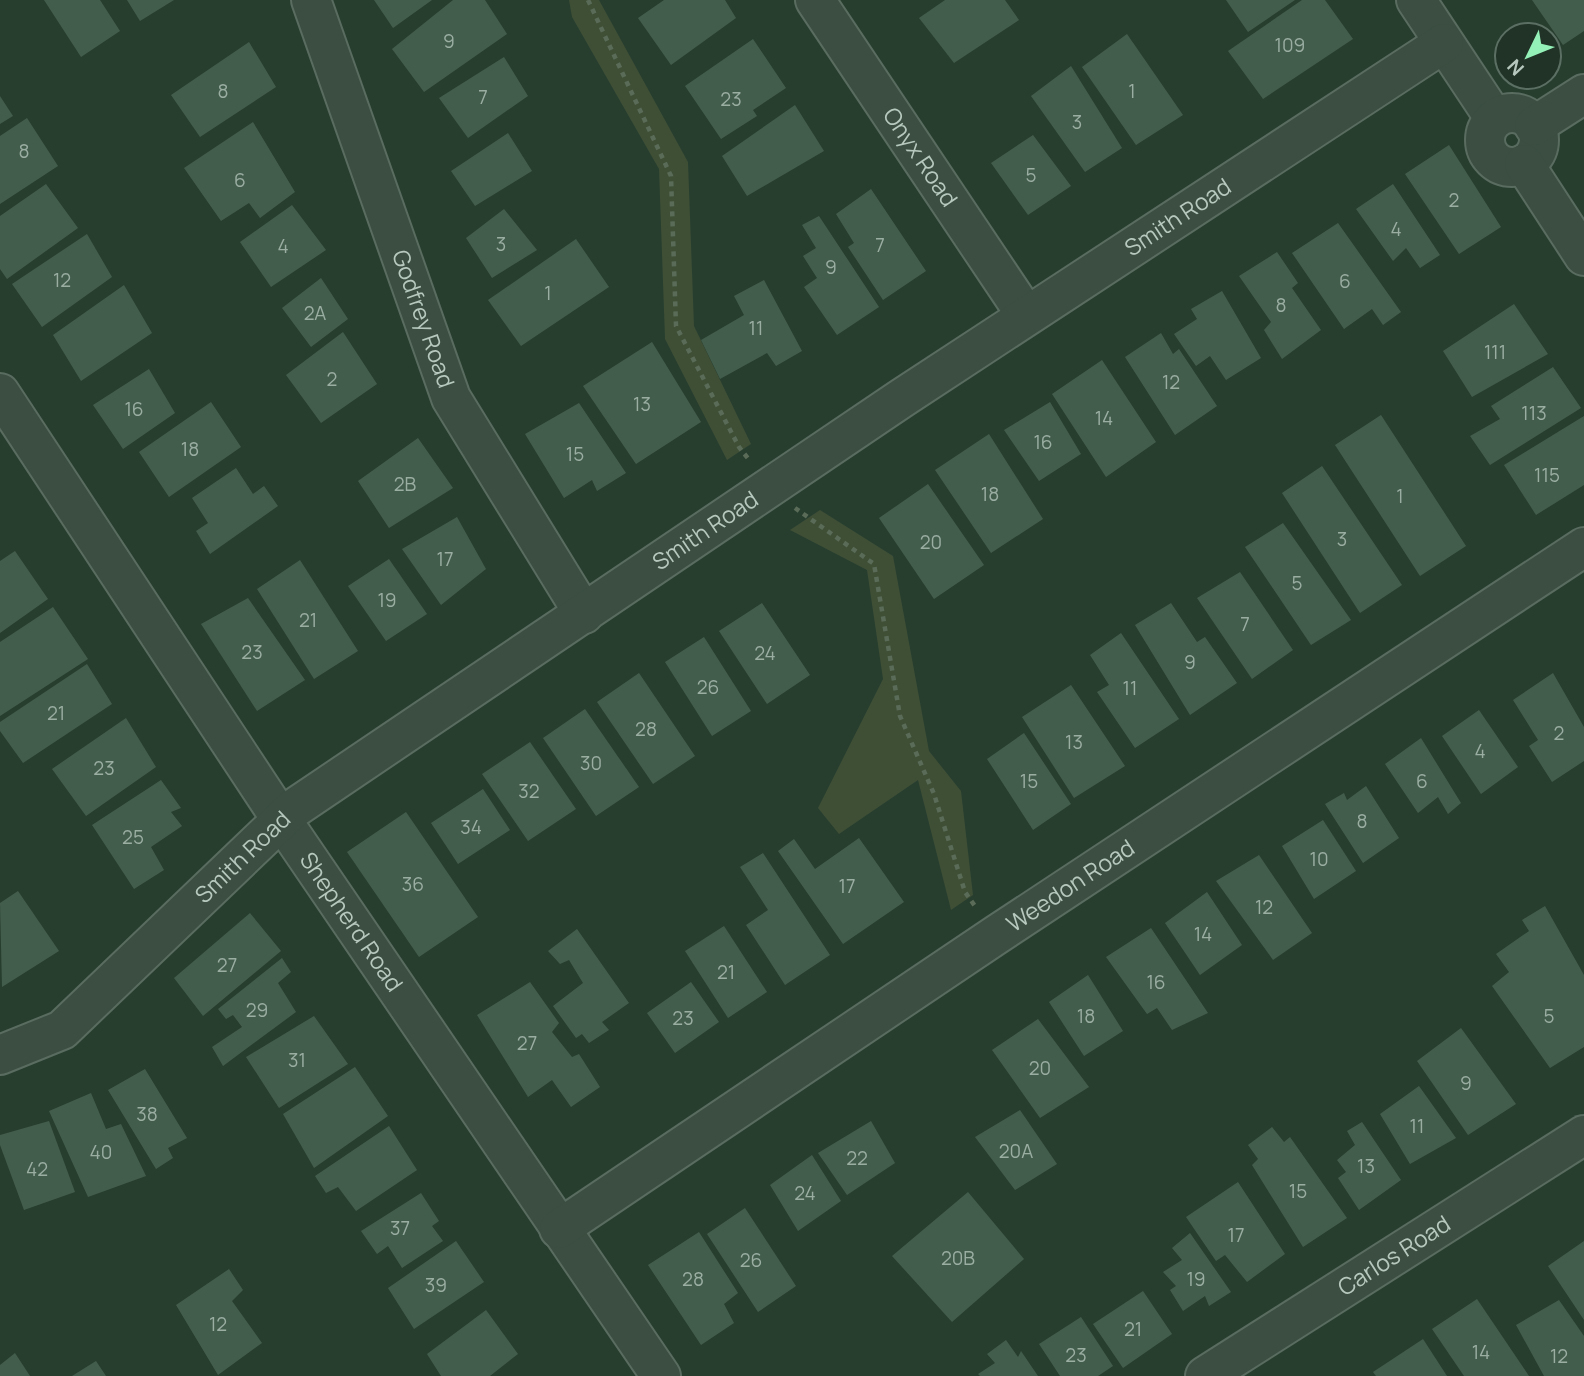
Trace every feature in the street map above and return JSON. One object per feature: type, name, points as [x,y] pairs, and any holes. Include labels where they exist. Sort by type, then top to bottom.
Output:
[{"type":"street","name":"Godfrey Road","points":[[311,0],[451,398],[584,614]]},
{"type":"street","name":"Onyx Road","points":[[815,0],[1026,315]]},
{"type":"street","points":[[1416,0],[1495,119]]},
{"type":"street","name":"Smith Road","points":[[0,1055],[62,1030],[281,819],[1026,315],[1444,43]]},
{"type":"street","points":[[1534,126],[1584,93]]},
{"type":"street","points":[[1517,114],[1534,126],[1537,148],[1524,164],[1508,167],[1489,154],[1486,131],[1495,119],[1517,114]]},
{"type":"street","points":[[1524,164],[1584,256]]},
{"type":"street","name":"Shepherd Road","points":[[0,393],[281,819],[477,1102],[559,1229],[661,1376]]},
{"type":"street","name":"Weedon Road","points":[[559,1229],[1007,927],[1584,547]]},
{"type":"street","name":"Carlos Road","points":[[1205,1376],[1584,1135]]},
{"type":"green space","points":[[569,0],[599,0],[688,162],[694,326],[751,444],[727,460],[665,339],[659,169],[572,17]]},
{"type":"green space","points":[[820,510],[893,556],[929,751],[961,791],[973,895],[951,910],[918,780],[839,834],[818,808],[883,679],[867,570],[790,530]]},
{"type":"building","points":[[44,0],[100,0],[120,31],[81,57]]},
{"type":"building","points":[[127,0],[174,0],[140,21]]},
{"type":"building","points":[[374,0],[432,0],[393,28]]},
{"type":"building","points":[[453,0],[485,0],[507,34],[424,92],[392,49]]},
{"type":"building","points":[[664,0],[725,0],[736,18],[671,65],[638,18]]},
{"type":"building","points":[[945,0],[1005,0],[1019,20],[954,63],[919,18]]},
{"type":"building","points":[[1226,0],[1295,0],[1248,32]]},
{"type":"building","points":[[1302,0],[1325,0],[1353,39],[1263,99],[1228,51]]},
{"type":"building","points":[[1532,0],[1584,0],[1584,31],[1563,45],[1563,21],[1546,21]]},
{"type":"building","points":[[1127,34],[1183,115],[1136,145],[1082,67]]},
{"type":"building","points":[[753,39],[786,88],[753,110],[757,116],[721,139],[685,86]]},
{"type":"building","points":[[249,42],[276,87],[200,137],[171,95]]},
{"type":"building","points":[[504,57],[528,96],[468,138],[439,98]]},
{"type":"building","points":[[1071,66],[1122,148],[1085,172],[1031,96]]},
{"type":"building","points":[[0,96],[13,116],[0,124]]},
{"type":"building","points":[[795,105],[824,151],[747,196],[722,156]]},
{"type":"building","points":[[27,118],[58,166],[0,204],[0,136]]},
{"type":"building","points":[[253,122],[295,192],[260,218],[249,203],[221,221],[184,168]]},
{"type":"building","points":[[508,133],[532,171],[475,206],[451,171]]},
{"type":"building","points":[[1033,135],[1071,186],[1028,215],[991,163]]},
{"type":"building","points":[[1449,145],[1501,227],[1459,254],[1405,174]]},
{"type":"building","points":[[46,184],[78,228],[7,279],[0,269],[0,216]]},
{"type":"building","points":[[1393,184],[1440,255],[1420,268],[1406,248],[1393,261],[1356,209]]},
{"type":"building","points":[[871,189],[926,271],[883,300],[848,247],[854,243],[836,214]]},
{"type":"building","points":[[292,205],[326,250],[271,287],[240,242]]},
{"type":"building","points":[[504,209],[537,250],[492,278],[466,238]]},
{"type":"building","points":[[819,216],[879,307],[837,335],[804,287],[817,278],[803,256],[816,248],[802,225]]},
{"type":"building","points":[[1338,223],[1401,312],[1383,325],[1372,309],[1344,329],[1292,253]]},
{"type":"building","points":[[87,234],[112,277],[42,327],[12,284]]},
{"type":"building","points":[[576,239],[609,287],[521,346],[488,300]]},
{"type":"building","points":[[1277,252],[1298,283],[1292,288],[1321,330],[1282,359],[1264,330],[1271,322],[1239,276]]},
{"type":"building","points":[[321,278],[348,319],[311,347],[282,308]]},
{"type":"building","points":[[764,280],[802,351],[776,366],[767,353],[720,379],[701,340],[744,315],[734,296]]},
{"type":"building","points":[[124,285],[152,333],[81,381],[53,335]]},
{"type":"building","points":[[1222,291],[1261,358],[1226,380],[1210,356],[1196,366],[1174,334],[1197,319],[1191,309]]},
{"type":"building","points":[[1514,304],[1548,354],[1472,397],[1443,351]]},
{"type":"building","points":[[343,332],[377,384],[321,423],[286,375]]},
{"type":"building","points":[[1161,333],[1173,354],[1179,349],[1217,406],[1175,435],[1125,357]]},
{"type":"building","points":[[652,342],[701,422],[636,464],[583,386]]},
{"type":"building","points":[[1102,360],[1156,442],[1106,477],[1052,394]]},
{"type":"building","points":[[1553,367],[1581,408],[1490,465],[1470,436],[1500,419],[1491,406]]},
{"type":"building","points":[[149,369],[175,413],[123,449],[93,405]]},
{"type":"building","points":[[211,402],[241,447],[169,497],[139,452]]},
{"type":"building","points":[[1050,402],[1081,454],[1039,481],[1004,430]]},
{"type":"building","points":[[579,403],[626,473],[597,491],[592,480],[564,498],[525,434]]},
{"type":"building","points":[[1381,415],[1466,546],[1420,576],[1335,445]]},
{"type":"building","points":[[1584,416],[1584,485],[1536,515],[1504,465]]},
{"type":"building","points":[[989,434],[1043,519],[991,553],[935,470]]},
{"type":"building","points":[[418,438],[453,488],[389,528],[358,481]]},
{"type":"building","points":[[1322,466],[1402,585],[1360,613],[1282,493]]},
{"type":"building","points":[[236,468],[253,494],[264,486],[278,506],[210,554],[196,531],[208,523],[192,498]]},
{"type":"building","points":[[928,484],[984,565],[934,599],[879,518]]},
{"type":"building","points":[[457,517],[486,569],[441,605],[402,549]]},
{"type":"building","points":[[1283,523],[1351,620],[1311,645],[1245,547]]},
{"type":"building","points":[[15,551],[48,599],[0,633],[0,561]]},
{"type":"building","points":[[389,559],[427,614],[386,641],[348,586]]},
{"type":"building","points":[[300,560],[358,651],[314,679],[257,589]]},
{"type":"building","points":[[1240,572],[1293,650],[1252,679],[1197,598]]},
{"type":"building","points":[[248,598],[305,680],[257,711],[201,624]]},
{"type":"building","points":[[762,603],[810,675],[767,704],[719,631]]},
{"type":"building","points":[[1171,603],[1197,642],[1205,637],[1237,683],[1190,715],[1135,625]]},
{"type":"building","points":[[53,607],[88,659],[0,716],[0,642]]},
{"type":"building","points":[[1121,633],[1179,719],[1135,748],[1097,692],[1109,685],[1090,655]]},
{"type":"building","points":[[704,637],[751,711],[712,736],[665,662]]},
{"type":"building","points":[[87,664],[112,704],[23,763],[0,731],[0,722]]},
{"type":"building","points":[[639,673],[695,756],[653,784],[597,702]]},
{"type":"building","points":[[1553,673],[1584,727],[1584,761],[1552,782],[1529,746],[1538,740],[1513,700]]},
{"type":"building","points":[[1071,685],[1125,766],[1074,798],[1022,717]]},
{"type":"building","points":[[585,709],[639,787],[596,816],[543,738]]},
{"type":"building","points":[[1479,710],[1518,767],[1481,794],[1442,736]]},
{"type":"building","points":[[126,718],[156,767],[86,816],[52,769]]},
{"type":"building","points":[[1024,733],[1071,804],[1033,830],[987,759]]},
{"type":"building","points":[[1421,738],[1461,803],[1448,814],[1438,797],[1418,813],[1385,764]]},
{"type":"building","points":[[530,742],[576,809],[528,841],[482,774]]},
{"type":"building","points":[[161,780],[181,808],[171,812],[182,826],[151,847],[164,870],[134,889],[92,825]]},
{"type":"building","points":[[1366,786],[1399,838],[1363,863],[1325,804],[1344,793],[1347,800]]},
{"type":"building","points":[[483,789],[510,830],[458,864],[431,823]]},
{"type":"building","points":[[406,812],[478,917],[419,957],[347,852]]},
{"type":"building","points":[[1323,820],[1356,871],[1314,899],[1282,846]]},
{"type":"building","points":[[859,838],[904,902],[843,944],[778,851],[794,839],[815,869]]},
{"type":"building","points":[[763,853],[830,955],[785,985],[746,925],[768,910],[740,867]]},
{"type":"building","points":[[1259,855],[1312,933],[1273,960],[1216,881]]},
{"type":"building","points":[[18,891],[59,951],[2,987],[0,903]]},
{"type":"building","points":[[1207,892],[1242,945],[1200,975],[1165,923]]},
{"type":"building","points":[[1545,906],[1584,975],[1584,1047],[1550,1068],[1492,986],[1509,972],[1496,954],[1529,931],[1522,920]]},
{"type":"building","points":[[250,913],[281,951],[203,1016],[174,978]]},
{"type":"building","points":[[724,926],[767,992],[728,1018],[685,951]]},
{"type":"building","points":[[1151,928],[1208,1013],[1172,1030],[1157,1008],[1147,1014],[1106,957]]},
{"type":"building","points":[[577,929],[629,1003],[602,1022],[609,1030],[589,1043],[582,1034],[576,1038],[553,1006],[583,983],[569,960],[560,964],[548,951]]},
{"type":"building","points":[[282,958],[291,972],[278,983],[296,1012],[223,1066],[212,1047],[242,1027],[233,1015],[226,1019],[218,1009]]},
{"type":"building","points":[[1088,975],[1123,1031],[1084,1056],[1049,1002]]},
{"type":"building","points":[[530,982],[559,1023],[552,1032],[572,1057],[579,1054],[600,1087],[571,1107],[552,1080],[528,1097],[477,1015]]},
{"type":"building","points":[[691,982],[719,1022],[675,1053],[647,1013]]},
{"type":"building","points":[[314,1016],[348,1064],[279,1108],[246,1057]]},
{"type":"building","points":[[1038,1019],[1089,1087],[1040,1118],[992,1050]]},
{"type":"building","points":[[1461,1028],[1516,1104],[1468,1135],[1417,1061]]},
{"type":"building","points":[[355,1067],[388,1116],[314,1168],[283,1114]]},
{"type":"building","points":[[145,1069],[187,1138],[168,1148],[173,1158],[156,1169],[108,1090]]},
{"type":"building","points":[[1419,1086],[1456,1138],[1410,1164],[1380,1114]]},
{"type":"building","points":[[91,1093],[106,1129],[121,1124],[146,1176],[88,1197],[49,1111]]},
{"type":"building","points":[[1020,1110],[1057,1164],[1015,1190],[975,1137]]},
{"type":"building","points":[[49,1121],[75,1192],[24,1210],[0,1145],[0,1135]]},
{"type":"building","points":[[871,1121],[895,1163],[847,1195],[818,1153]]},
{"type":"building","points":[[1362,1122],[1401,1180],[1359,1210],[1338,1178],[1346,1172],[1337,1160],[1355,1145],[1347,1131]]},
{"type":"building","points":[[389,1126],[417,1170],[356,1211],[338,1187],[326,1193],[315,1176]]},
{"type":"building","points":[[1272,1127],[1284,1142],[1290,1137],[1347,1218],[1303,1247],[1252,1165],[1258,1159],[1248,1145]]},
{"type":"building","points":[[812,1155],[841,1201],[798,1231],[770,1185]]},
{"type":"building","points":[[1238,1182],[1285,1254],[1247,1282],[1225,1255],[1216,1261],[1186,1217]]},
{"type":"building","points":[[968,1192],[1024,1259],[952,1322],[892,1256]]},
{"type":"building","points":[[421,1193],[439,1221],[432,1226],[443,1241],[402,1268],[388,1246],[377,1254],[361,1231]]},
{"type":"building","points":[[745,1208],[796,1286],[758,1312],[707,1234]]},
{"type":"building","points":[[699,1232],[738,1293],[724,1304],[734,1323],[701,1345],[648,1265]]},
{"type":"building","points":[[1190,1233],[1231,1292],[1209,1306],[1205,1296],[1183,1311],[1170,1290],[1176,1286],[1163,1272],[1182,1260],[1172,1248]]},
{"type":"building","points":[[456,1241],[484,1282],[414,1329],[388,1288]]},
{"type":"building","points":[[1584,1241],[1584,1320],[1548,1266]]},
{"type":"building","points":[[229,1269],[243,1290],[232,1301],[262,1343],[218,1375],[176,1305]]},
{"type":"building","points":[[1143,1291],[1172,1334],[1123,1368],[1093,1324]]},
{"type":"building","points":[[1477,1299],[1529,1376],[1464,1376],[1432,1329]]},
{"type":"building","points":[[1559,1300],[1584,1336],[1584,1376],[1544,1376],[1516,1325]]},
{"type":"building","points":[[486,1310],[518,1354],[490,1376],[441,1376],[427,1354]]},
{"type":"building","points":[[1081,1317],[1113,1366],[1098,1376],[1060,1376],[1039,1344]]},
{"type":"building","points":[[1423,1339],[1447,1376],[1376,1376],[1373,1372]]},
{"type":"building","points":[[1006,1340],[1018,1357],[1021,1351],[1038,1376],[978,1374],[995,1363],[987,1354]]},
{"type":"building","points":[[15,1353],[30,1376],[0,1376],[0,1365]]},
{"type":"building","points":[[96,1361],[106,1376],[72,1376]]}]
